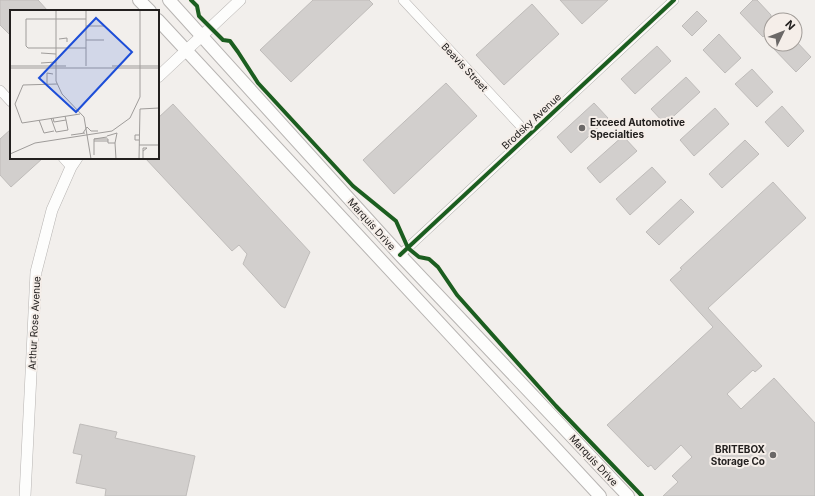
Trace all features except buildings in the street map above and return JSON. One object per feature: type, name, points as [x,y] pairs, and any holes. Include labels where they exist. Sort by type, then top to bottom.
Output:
[{"type":"main road","points":[[139,0],[149,10]]},
{"type":"main road","name":"Marquis Drive","points":[[169,0],[400,255],[628,496]]},
{"type":"main road","name":"Marquis Drive","points":[[159,21],[600,496]]},
{"type":"street","points":[[159,76],[240,0]]},
{"type":"street","name":"Beavis Street","points":[[403,0],[528,134]]},
{"type":"street","name":"Brodsky Avenue","points":[[400,255],[528,134],[674,0]]},
{"type":"street","points":[[0,90],[10,101]]},
{"type":"street","name":"Arthur Rose Avenue","points":[[24,496],[36,272],[52,210],[74,162]]},
{"type":"cycle path","points":[[191,0],[197,6],[199,16],[223,40],[230,41],[258,83],[353,186],[396,221],[408,248],[419,257],[429,259],[438,267],[457,295],[556,406],[642,496]]},
{"type":"cycle path","points":[[400,255],[674,0]]},
{"type":"place","name":"Exceed Automotive Specialties","points":[[582,128]]},
{"type":"place","name":"BRITEBOX Storage Co","points":[[773,455]]}]
